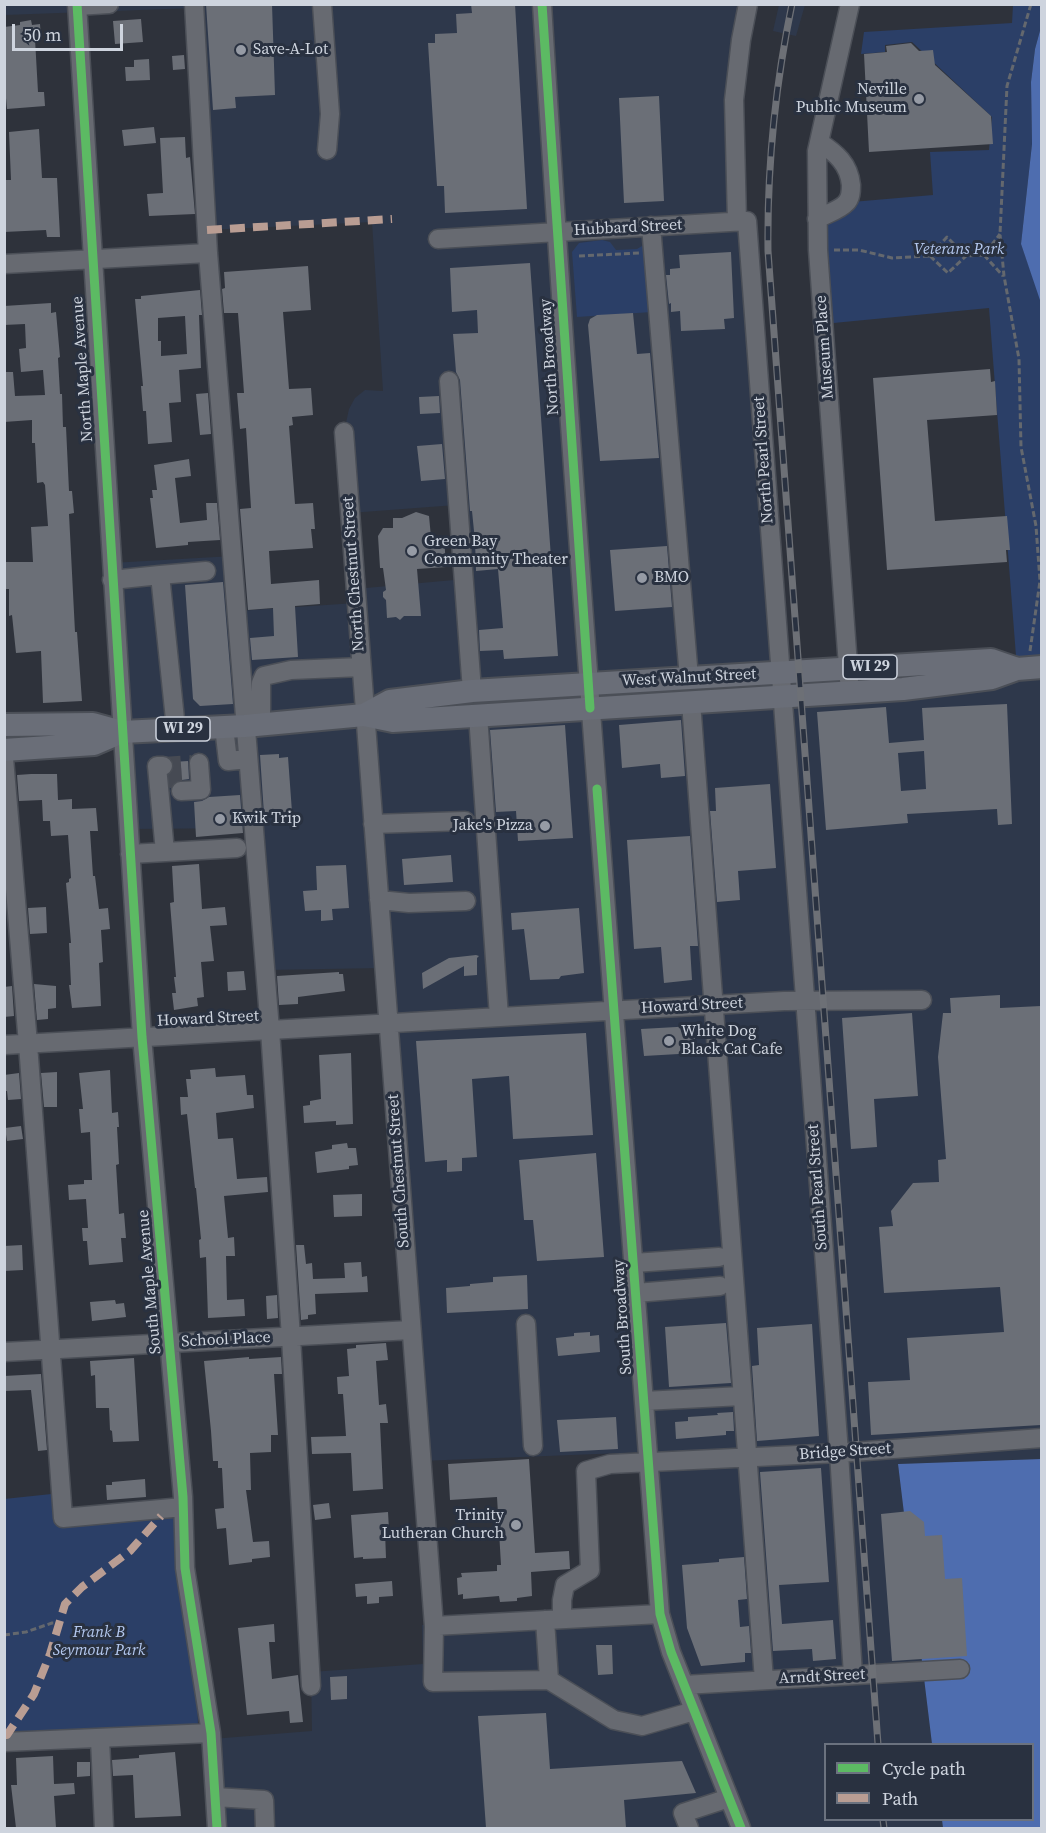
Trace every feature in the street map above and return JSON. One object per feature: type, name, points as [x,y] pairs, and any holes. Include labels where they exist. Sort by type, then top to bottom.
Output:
[{"type":"main road","name":"West Walnut Street","points":[[364,716],[390,701],[472,691],[991,660],[1029,668]]},
{"type":"main road","name":"West Walnut Street","points":[[4,725],[93,724],[122,732],[243,726],[364,716],[393,721],[903,689],[992,678],[1029,668]]},
{"type":"main road","name":"West Walnut Street","points":[[4,750],[94,744],[122,732]]},
{"type":"street","points":[[77,5],[109,4]]},
{"type":"street","points":[[194,4],[208,253],[237,611],[243,726],[248,759],[270,1030],[312,1686]]},
{"type":"street","points":[[322,4],[330,114],[327,150]]},
{"type":"street","name":"North Broadway","points":[[542,4],[590,708]]},
{"type":"street","name":"North Pearl Street","points":[[748,4],[734,100],[782,698]]},
{"type":"street","name":"Museum Place","points":[[850,4],[817,151],[818,250],[850,693]]},
{"type":"street","name":"North Maple Avenue","points":[[77,5],[122,732]]},
{"type":"street","points":[[818,219],[847,203],[851,194],[849,176],[844,163],[819,142]]},
{"type":"street","name":"Hubbard Street","points":[[438,239],[742,221]]},
{"type":"street","points":[[651,226],[689,678]]},
{"type":"street","points":[[4,264],[208,253]]},
{"type":"street","points":[[449,381],[472,691]]},
{"type":"street","name":"North Chestnut Street","points":[[344,432],[364,716]]},
{"type":"street","points":[[112,580],[206,571]]},
{"type":"street","points":[[160,575],[176,729]]},
{"type":"street","points":[[228,761],[264,676],[311,668],[361,667]]},
{"type":"street","name":"South Pearl Street","points":[[782,698],[839,1454],[853,1675]]},
{"type":"street","points":[[692,702],[712,1005],[764,1680]]},
{"type":"street","name":"South Broadway","points":[[590,708],[660,1614],[671,1652],[741,1828]]},
{"type":"street","points":[[478,715],[499,1017]]},
{"type":"street","name":"South Chestnut Street","points":[[364,716],[434,1626],[434,1682],[549,1680]]},
{"type":"street","name":"South Maple Avenue","points":[[122,732],[142,1037],[170,1343],[183,1507],[185,1568],[211,1733],[217,1828]]},
{"type":"street","points":[[4,758],[63,1518],[183,1507]]},
{"type":"street","points":[[126,787],[165,784],[201,790],[196,770],[228,761],[248,759]]},
{"type":"street","points":[[165,784],[165,852]]},
{"type":"street","points":[[373,824],[465,820]]},
{"type":"street","points":[[130,854],[237,848]]},
{"type":"street","points":[[379,900],[409,903],[466,901]]},
{"type":"street","name":"Howard Street","points":[[4,1045],[805,1000],[922,1000]]},
{"type":"street","points":[[634,1263],[719,1257]]},
{"type":"street","points":[[636,1293],[720,1286]]},
{"type":"street","points":[[526,1324],[533,1446]]},
{"type":"street","name":"School Place","points":[[4,1353],[411,1330]]},
{"type":"street","points":[[644,1401],[742,1396]]},
{"type":"street","name":"Bridge Street","points":[[554,1620],[565,1585],[590,1570],[586,1472],[610,1464],[839,1454],[1041,1438]]},
{"type":"street","points":[[434,1626],[660,1614]]},
{"type":"street","points":[[554,1620],[549,1680],[614,1720],[642,1726],[694,1711]]},
{"type":"street","name":"Arndt Street","points":[[684,1685],[960,1669]]},
{"type":"street","points":[[4,1742],[211,1733]]},
{"type":"street","points":[[100,1739],[104,1828]]},
{"type":"street","points":[[215,1797],[264,1800],[265,1828]]},
{"type":"street","points":[[689,1828],[683,1813],[729,1798]]},
{"type":"path","points":[[1029,668],[1040,581],[1037,537],[1021,447],[1018,359],[1004,276],[1000,234],[1007,86],[1031,4]]},
{"type":"path","points":[[984,255],[1000,234]]},
{"type":"path","points":[[832,250],[859,250],[892,258],[930,256],[947,237],[966,255],[984,255],[1004,276]]},
{"type":"path","points":[[579,256],[652,252]]},
{"type":"path","points":[[930,256],[948,273],[966,255]]},
{"type":"path","points":[[4,1635],[26,1632],[58,1623]]},
{"type":"shaded area","points":[[4,5],[748,5],[734,109],[747,221],[782,698],[1041,667],[1041,1459],[898,1464],[932,1743],[824,1743],[824,1821],[942,1821],[943,1828],[217,1828],[212,1739],[312,1731],[311,1672],[423,1664],[422,1625],[660,1614],[647,1452],[421,1461],[384,968],[265,970],[254,828],[128,829],[111,563],[233,556],[238,611],[356,603],[355,589],[465,579],[456,505],[350,513],[344,432],[349,409],[355,398],[365,390],[383,391],[372,222],[207,230],[194,8],[5,15]]},
{"type":"shaded area","points":[[779,5],[805,5],[796,36],[773,31]]},
{"type":"shaded area","points":[[1041,27],[1041,303],[1021,244],[1032,144],[1031,82],[1035,49]]},
{"type":"shaded area","points":[[1041,1459],[1041,1828],[943,1828],[942,1821],[1034,1821],[1034,1743],[932,1743],[898,1464]]},
{"type":"green space","name":"Veterans Park","points":[[1013,5],[1041,5],[1041,27],[1035,49],[1031,82],[1032,144],[1021,244],[1042,303],[1041,667],[1017,669],[989,308],[823,324],[817,205],[933,195],[930,152],[989,150],[992,117],[912,42],[885,45],[885,52],[861,54],[864,32],[1012,23]]},
{"type":"green space","points":[[602,240],[610,242],[616,250],[637,249],[647,243],[652,312],[577,317],[572,252],[579,243]]},
{"type":"green space","name":"Frank B Seymour Park","points":[[61,1493],[63,1510],[183,1497],[196,1642],[198,1726],[5,1742],[4,1499]]},
{"type":"building","name":"Save-A-Lot","points":[[206,4],[272,4],[275,95],[235,97],[236,108],[213,110]]},
{"type":"building","points":[[471,4],[515,4],[527,209],[445,213],[444,186],[437,186],[428,43],[435,43],[435,34],[457,33],[456,14],[472,13]]},
{"type":"building","points":[[141,19],[143,42],[115,44],[113,21]]},
{"type":"building","points":[[31,20],[32,25],[40,24],[41,39],[35,39],[38,92],[44,92],[45,106],[7,109],[4,27],[20,25],[20,22]]},
{"type":"building","name":"Neville Public Museum","points":[[911,43],[919,51],[933,50],[935,65],[991,116],[993,144],[869,152],[864,54],[887,52],[886,46]]},
{"type":"building","points":[[184,55],[185,69],[173,70],[172,56]]},
{"type":"building","points":[[149,59],[150,80],[126,81],[125,67],[134,67],[134,60]]},
{"type":"building","points":[[659,96],[664,201],[624,203],[619,98]]},
{"type":"building","points":[[154,127],[156,143],[124,146],[122,130]]},
{"type":"building","points":[[39,129],[42,178],[57,178],[60,237],[47,237],[46,230],[4,232],[4,180],[11,180],[9,132]]},
{"type":"building","points":[[185,137],[186,158],[190,157],[195,214],[149,216],[147,194],[163,193],[160,138]]},
{"type":"building","points":[[731,252],[734,318],[724,319],[725,329],[681,331],[680,311],[671,312],[666,275],[670,275],[670,269],[680,268],[679,255]]},
{"type":"building","points":[[530,263],[558,656],[504,659],[503,650],[480,651],[479,630],[503,628],[498,569],[476,571],[460,380],[456,372],[453,334],[478,333],[477,310],[452,312],[450,268]]},
{"type":"building","points":[[308,266],[311,310],[283,312],[289,389],[311,388],[313,415],[292,417],[293,425],[289,426],[295,504],[313,503],[315,529],[311,529],[313,548],[269,551],[271,584],[319,580],[320,604],[295,606],[298,657],[252,660],[250,638],[274,636],[273,608],[248,610],[240,509],[251,508],[246,428],[240,429],[237,393],[244,393],[238,313],[224,313],[222,289],[225,288],[224,272]]},
{"type":"building","points":[[200,290],[201,368],[179,370],[181,402],[169,403],[172,442],[148,444],[146,411],[143,411],[135,299],[141,299],[141,296]],"holes":[[[185,316],[187,354],[161,356],[161,341],[158,341],[158,318]]]},
{"type":"building","points":[[51,303],[51,313],[56,312],[60,357],[58,358],[60,394],[62,394],[63,427],[66,427],[69,491],[72,491],[74,513],[69,514],[75,632],[77,632],[82,701],[43,703],[41,651],[16,653],[12,615],[9,616],[9,589],[4,589],[4,562],[33,562],[31,527],[48,526],[45,485],[43,482],[37,483],[35,443],[32,443],[32,420],[4,422],[4,372],[13,372],[15,396],[45,395],[43,370],[21,372],[19,349],[26,348],[25,324],[4,325],[4,306]]},
{"type":"building","points":[[633,313],[637,354],[650,353],[659,458],[600,461],[588,325],[590,319],[597,315]]},
{"type":"building","points":[[990,369],[991,382],[995,381],[997,415],[927,420],[935,521],[1007,516],[1010,550],[1006,550],[1007,562],[887,570],[873,378]]},
{"type":"building","points":[[208,393],[211,434],[200,435],[196,394]]},
{"type":"building","points":[[439,396],[440,413],[420,414],[419,397]]},
{"type":"building","points":[[442,444],[445,479],[421,481],[417,446]]},
{"type":"building","points":[[189,459],[191,476],[175,478],[180,523],[207,520],[206,503],[217,503],[220,540],[188,542],[188,545],[156,548],[150,498],[153,498],[152,490],[157,490],[154,465]]},
{"type":"building","name":"Green Bay Community Theater","points":[[416,512],[429,516],[431,537],[444,536],[446,567],[417,569],[421,616],[404,616],[400,620],[396,617],[387,618],[386,600],[383,597],[383,592],[386,590],[383,568],[380,568],[378,536],[383,528],[393,528],[393,518],[402,518]]},
{"type":"building","name":"BMO","points":[[667,546],[672,607],[615,611],[610,550]]},
{"type":"building","points":[[223,582],[233,704],[200,706],[193,699],[185,585]]},
{"type":"building","points":[[1007,704],[1012,824],[998,825],[997,809],[907,814],[908,823],[826,830],[817,712],[886,707],[889,743],[924,740],[922,708]],"holes":[[[924,751],[926,789],[901,791],[898,753]]]},
{"type":"building","points":[[681,720],[685,776],[661,778],[660,764],[622,768],[619,725]]},
{"type":"building","points":[[565,725],[573,838],[518,841],[516,811],[496,812],[490,730]]},
{"type":"building","points":[[279,754],[279,758],[288,757],[292,812],[264,814],[260,755]]},
{"type":"building","points":[[188,761],[189,779],[175,781],[170,788],[169,775],[173,771],[173,762]]},
{"type":"building","points":[[57,774],[58,800],[72,799],[72,809],[96,808],[98,831],[90,831],[93,876],[95,876],[99,909],[108,908],[110,929],[101,930],[103,962],[99,963],[101,1006],[72,1008],[69,985],[71,985],[69,943],[71,943],[66,883],[71,878],[68,835],[51,836],[50,821],[43,821],[42,800],[19,801],[17,775]]},
{"type":"building","points":[[770,784],[776,868],[738,871],[740,900],[717,902],[710,811],[716,811],[715,788]]},
{"type":"building","name":"Kwik Trip","points":[[240,795],[243,833],[196,837],[194,802],[209,797]]},
{"type":"building","points":[[690,836],[698,946],[690,946],[692,980],[664,983],[661,947],[634,949],[627,840]]},
{"type":"building","points":[[451,855],[453,882],[404,885],[402,859]]},
{"type":"building","points":[[199,864],[202,909],[225,907],[227,925],[210,926],[214,961],[201,962],[204,997],[197,998],[198,1006],[174,1010],[172,993],[176,993],[174,977],[176,977],[170,903],[174,902],[172,866]]},
{"type":"building","points":[[346,865],[349,908],[332,909],[333,920],[321,921],[321,910],[305,911],[303,891],[317,890],[316,866]]},
{"type":"building","points":[[46,907],[47,933],[30,934],[28,908]]},
{"type":"building","points":[[579,908],[584,973],[561,976],[559,979],[530,980],[524,929],[512,930],[511,913]]},
{"type":"building","points":[[479,956],[477,975],[464,976],[464,966],[423,989],[422,973],[449,958]]},
{"type":"building","points":[[244,971],[246,990],[228,991],[227,972]]},
{"type":"building","points":[[339,972],[343,974],[345,991],[298,997],[298,1004],[279,1005],[277,976]]},
{"type":"building","points":[[34,984],[56,986],[56,1008],[48,1009],[48,1019],[37,1020]]},
{"type":"building","points":[[12,986],[14,1016],[4,1017],[4,987]]},
{"type":"building","points":[[1000,995],[1000,1008],[1041,1006],[1041,1425],[871,1435],[868,1382],[910,1380],[907,1338],[1004,1332],[1000,1287],[884,1293],[879,1227],[893,1226],[891,1211],[913,1183],[939,1182],[938,1160],[946,1159],[938,1057],[943,1013],[951,1013],[950,998]]},
{"type":"building","points":[[912,1013],[918,1096],[874,1099],[877,1147],[851,1149],[842,1018]]},
{"type":"building","name":"White Dog Black Cat Cafe","points":[[694,1026],[696,1053],[644,1056],[641,1029]]},
{"type":"building","points":[[586,1033],[593,1135],[513,1139],[509,1076],[472,1079],[477,1157],[462,1158],[462,1171],[447,1172],[447,1160],[425,1162],[416,1041]]},
{"type":"building","points":[[351,1053],[353,1124],[336,1125],[336,1121],[304,1123],[303,1106],[310,1105],[310,1101],[321,1099],[319,1055]]},
{"type":"building","points":[[215,1068],[216,1077],[245,1075],[247,1095],[253,1095],[254,1108],[216,1113],[218,1139],[233,1138],[237,1179],[267,1177],[268,1192],[224,1196],[228,1238],[234,1237],[235,1256],[226,1256],[227,1300],[244,1299],[245,1316],[208,1318],[206,1257],[200,1258],[199,1240],[201,1239],[187,1114],[181,1115],[180,1097],[188,1097],[186,1079],[191,1079],[190,1070]]},
{"type":"building","points":[[110,1070],[112,1113],[118,1112],[119,1127],[117,1127],[119,1164],[116,1165],[119,1214],[124,1213],[126,1238],[121,1238],[123,1262],[89,1265],[87,1241],[83,1241],[82,1228],[88,1228],[86,1199],[69,1200],[68,1185],[84,1184],[84,1180],[92,1180],[90,1132],[81,1133],[79,1109],[83,1109],[79,1073]]},
{"type":"building","points":[[57,1072],[57,1107],[44,1107],[41,1073]]},
{"type":"building","points":[[19,1073],[21,1099],[8,1100],[7,1091],[4,1091],[4,1075]]},
{"type":"building","points":[[21,1126],[23,1139],[7,1141],[5,1128]]},
{"type":"building","points":[[347,1143],[348,1148],[356,1148],[358,1165],[349,1166],[349,1169],[317,1173],[315,1152],[332,1149],[332,1145]]},
{"type":"building","points":[[596,1153],[604,1257],[537,1261],[533,1220],[524,1220],[519,1160]]},
{"type":"building","points":[[362,1194],[362,1216],[334,1217],[333,1195]]},
{"type":"building","points":[[22,1245],[23,1270],[4,1271],[4,1246]]},
{"type":"building","points":[[296,1245],[304,1245],[306,1264],[312,1263],[313,1279],[345,1278],[344,1263],[361,1262],[362,1277],[367,1276],[368,1292],[315,1294],[316,1314],[308,1315],[308,1319],[301,1320]]},
{"type":"building","points":[[527,1275],[528,1309],[447,1313],[446,1288],[493,1282],[493,1277]]},
{"type":"building","points":[[277,1295],[278,1318],[267,1319],[266,1296]]},
{"type":"building","points":[[115,1300],[116,1304],[124,1303],[126,1317],[92,1321],[90,1302]]},
{"type":"building","points":[[726,1323],[731,1383],[669,1387],[665,1327]]},
{"type":"building","points":[[812,1324],[819,1436],[757,1441],[752,1366],[759,1365],[757,1328]]},
{"type":"building","points":[[590,1332],[590,1336],[599,1335],[600,1352],[558,1356],[556,1338]]},
{"type":"building","points":[[386,1343],[388,1360],[376,1361],[379,1405],[386,1404],[388,1423],[380,1423],[383,1489],[353,1491],[351,1453],[312,1454],[311,1437],[346,1436],[343,1394],[338,1394],[337,1377],[349,1376],[347,1349],[356,1348],[356,1345]]},
{"type":"building","points":[[249,1357],[249,1359],[281,1357],[282,1374],[274,1374],[278,1435],[271,1435],[271,1452],[250,1453],[251,1490],[246,1490],[253,1542],[269,1541],[270,1557],[229,1565],[226,1528],[217,1529],[215,1509],[224,1508],[222,1468],[218,1468],[218,1461],[213,1461],[204,1361]]},
{"type":"building","points":[[134,1358],[139,1441],[113,1442],[109,1408],[96,1408],[95,1375],[91,1376],[90,1361]]},
{"type":"building","points":[[41,1374],[47,1450],[38,1451],[31,1390],[4,1391],[4,1376]]},
{"type":"building","points":[[733,1412],[734,1431],[726,1431],[726,1435],[676,1439],[675,1422],[688,1421],[688,1417]]},
{"type":"building","points":[[616,1417],[618,1449],[560,1452],[557,1420]]},
{"type":"building","name":"Trinity Lutheran Church","points":[[529,1459],[535,1553],[569,1551],[570,1569],[531,1572],[532,1596],[517,1598],[517,1601],[500,1602],[499,1596],[463,1599],[463,1594],[458,1595],[457,1578],[462,1577],[461,1573],[497,1571],[497,1565],[501,1565],[497,1497],[450,1500],[448,1464]]},
{"type":"building","points":[[821,1468],[829,1582],[779,1585],[782,1624],[833,1620],[836,1659],[813,1661],[812,1649],[773,1651],[760,1472]]},
{"type":"building","points":[[145,1479],[146,1497],[107,1500],[106,1485],[112,1485],[112,1482]]},
{"type":"building","points":[[329,1503],[331,1518],[315,1520],[313,1505]]},
{"type":"building","points":[[910,1511],[924,1522],[925,1536],[942,1535],[945,1579],[962,1578],[967,1656],[892,1661],[881,1514]]},
{"type":"building","points":[[388,1512],[389,1530],[385,1531],[386,1558],[354,1558],[351,1515]]},
{"type":"building","points":[[744,1557],[747,1599],[738,1600],[740,1627],[749,1626],[751,1653],[745,1653],[745,1662],[701,1666],[687,1628],[682,1565]]},
{"type":"building","points":[[392,1581],[393,1596],[379,1597],[379,1603],[367,1604],[367,1596],[356,1597],[355,1584]]},
{"type":"building","points":[[274,1624],[275,1642],[269,1642],[272,1679],[298,1675],[303,1722],[290,1723],[289,1711],[247,1715],[238,1628]]},
{"type":"building","points":[[596,1645],[612,1645],[613,1674],[598,1675]]},
{"type":"building","points":[[347,1676],[347,1699],[331,1700],[330,1677]]},
{"type":"building","points":[[546,1713],[550,1769],[682,1761],[696,1793],[624,1800],[626,1828],[486,1828],[478,1716]]},
{"type":"building","points":[[175,1752],[181,1816],[135,1818],[133,1775],[113,1776],[112,1760]]},
{"type":"building","points":[[53,1756],[54,1784],[74,1783],[75,1794],[54,1796],[56,1828],[16,1828],[11,1785],[17,1785],[16,1758]]},
{"type":"building","points":[[77,1762],[90,1762],[90,1776],[77,1777]]},
{"type":"tunnel","points":[[163,766],[192,764]]},
{"type":"tunnel","points":[[164,779],[193,777]]},
{"type":"railway","points":[[792,4],[773,127],[768,251],[878,1743]]},
{"type":"railway","points":[[883,1821],[884,1828]]},
{"type":"marked path","points":[[207,230],[392,219]]},
{"type":"marked path","points":[[4,1735],[7,1735],[34,1694],[50,1654],[65,1604],[82,1587],[130,1551],[161,1516]]},
{"type":"cycle path","points":[[77,4],[142,1037],[183,1497],[185,1568],[211,1733],[217,1828]]},
{"type":"cycle path","points":[[542,4],[590,708]]},
{"type":"cycle path","points":[[597,789],[660,1614],[671,1652],[741,1828]]},
{"type":"place","name":"Save-A-Lot","points":[[241,50]]},
{"type":"place","name":"Neville Public Museum","points":[[919,99]]},
{"type":"place","name":"Green Bay Community Theater","points":[[412,551]]},
{"type":"place","name":"BMO","points":[[642,578]]},
{"type":"place","name":"Kwik Trip","points":[[220,819]]},
{"type":"place","name":"Jake's Pizza","points":[[545,826]]},
{"type":"place","name":"White Dog Black Cat Cafe","points":[[669,1041]]},
{"type":"place","name":"Trinity Lutheran Church","points":[[516,1525]]}]
